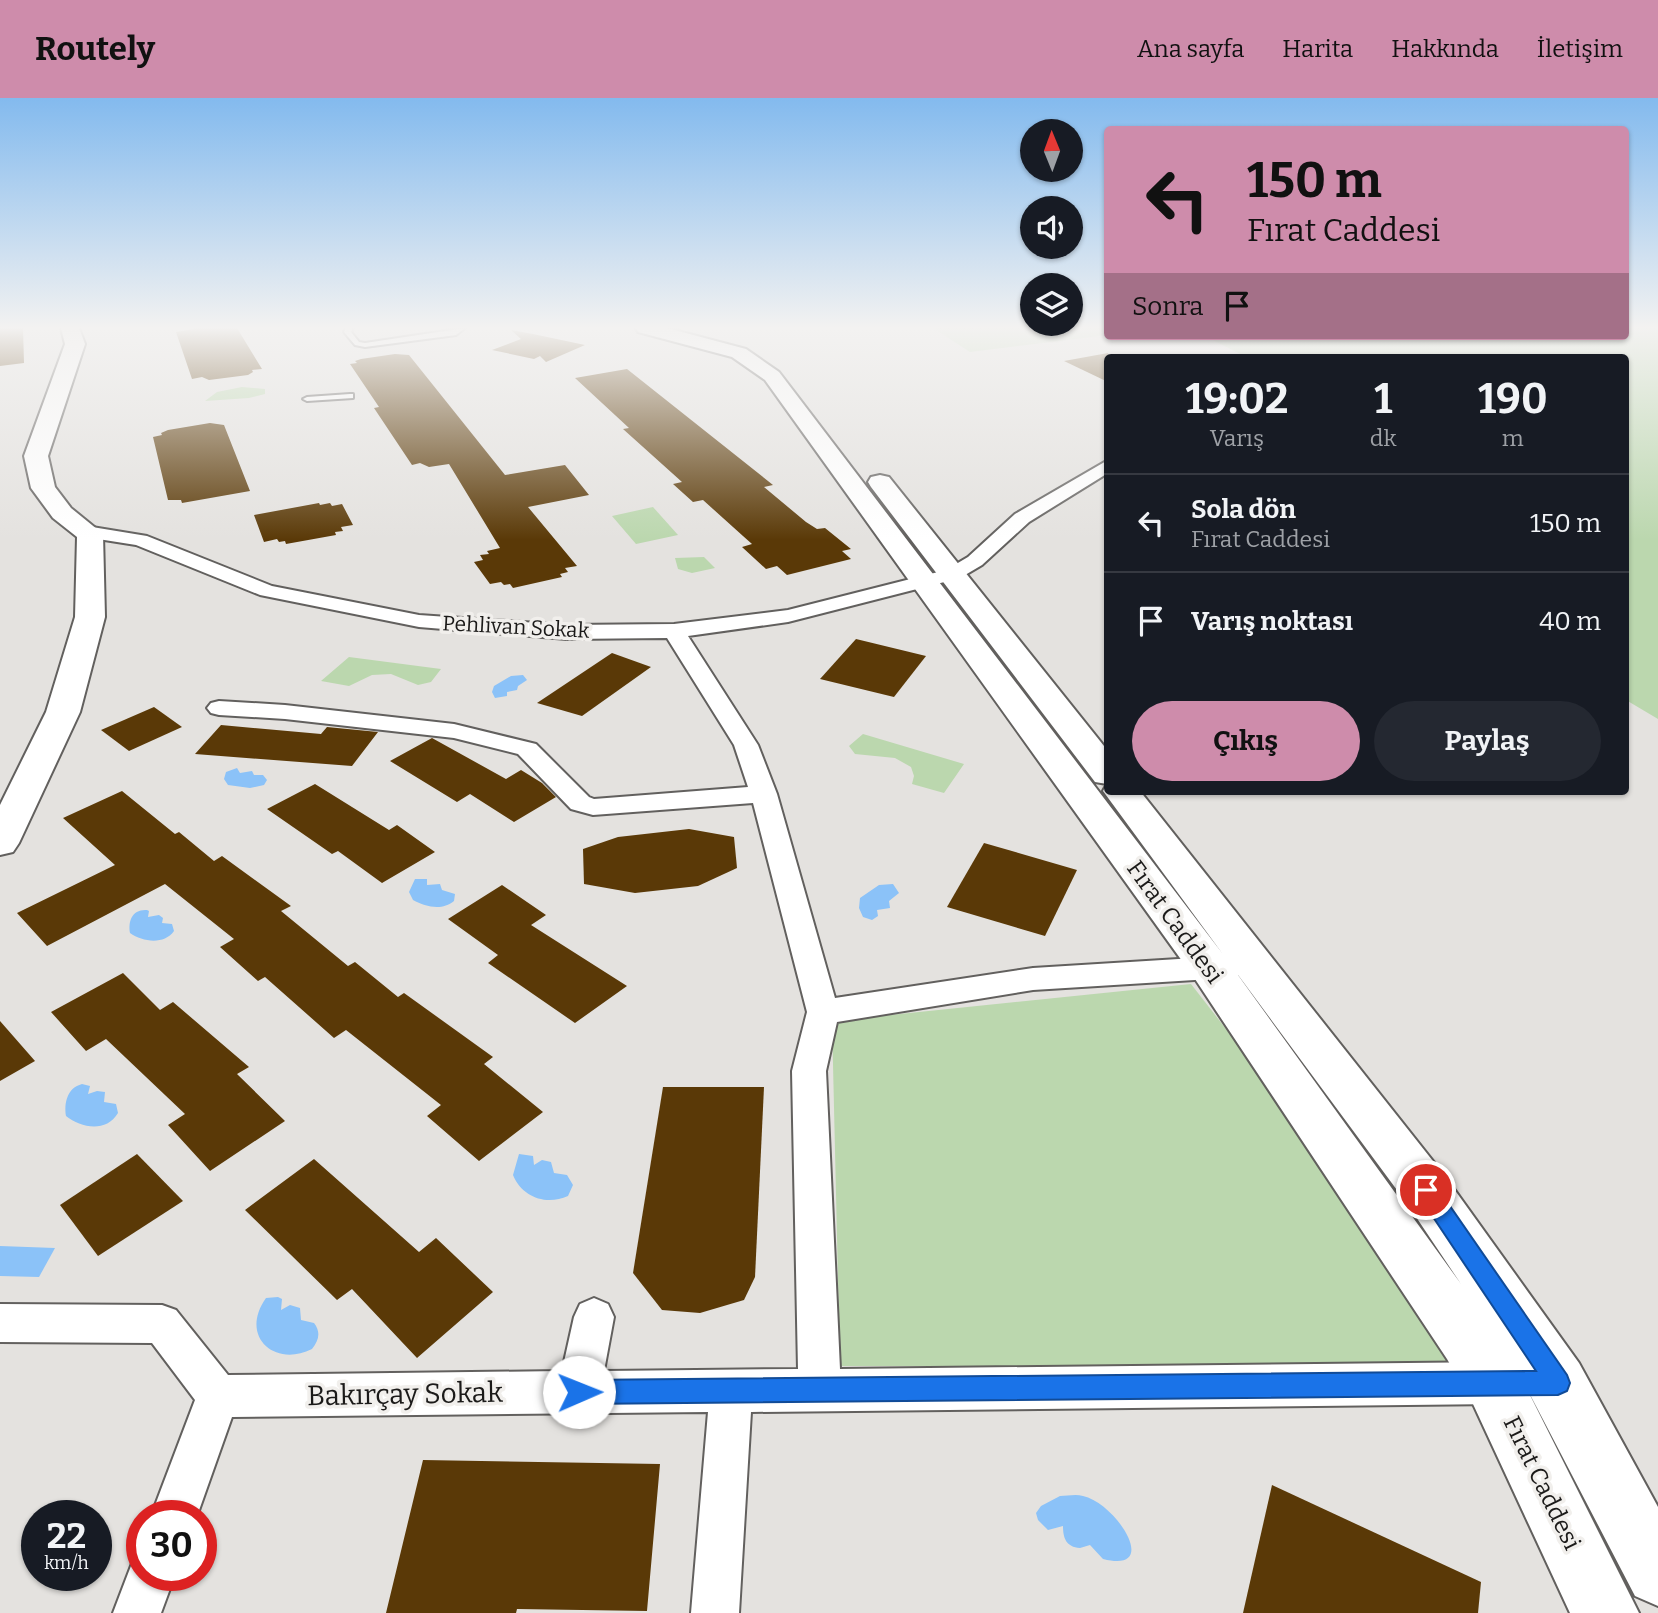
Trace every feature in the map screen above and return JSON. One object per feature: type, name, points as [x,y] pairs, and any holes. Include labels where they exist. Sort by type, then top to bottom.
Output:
[{"type":"main road","points":[[0,843],[63,712],[90,617],[90,534],[62,513],[43,488],[36,456],[56,399]]},
{"type":"main road","name":"Fırat Caddesi","points":[[788,399],[938,579],[1104,769]]},
{"type":"main road","points":[[813,399],[835,425]]},
{"type":"main road","name":"Fırat Caddesi","points":[[869,468],[938,579],[1233,967],[1426,1190],[1558,1383],[1658,1573]]},
{"type":"main road","name":"Fırat Caddesi","points":[[1124,795],[1233,967],[1288,1078],[1494,1384],[1605,1613]]},
{"type":"street","points":[[938,579],[975,561],[1022,518],[1104,467]]},
{"type":"street","name":"Pehlivan Sokak","points":[[86,532],[140,540],[267,591],[419,621],[567,632],[674,631],[788,616],[938,579]]},
{"type":"street","points":[[674,631],[746,745],[764,794],[823,1012],[809,1071],[820,1390]]},
{"type":"street","points":[[219,708],[285,712],[454,731],[527,749],[580,803],[593,807],[764,794]]},
{"type":"street","points":[[823,1012],[1033,979],[1233,967]]},
{"type":"street","points":[[579,1392],[594,1317]]},
{"type":"street","points":[[0,1323],[162,1324],[218,1396],[180,1500]]},
{"type":"street","name":"Bakırçay Sokak","points":[[218,1396],[1558,1383]]},
{"type":"street","points":[[715,1613],[731,1390]]},
{"type":"street","points":[[137,1613],[145,1591]]},
{"type":"lane","points":[[307,399],[311,399]]},
{"type":"green space","points":[[208,399],[239,399],[205,401]]},
{"type":"green space","points":[[1629,399],[1658,399],[1658,719],[1629,702]]},
{"type":"green space","points":[[653,507],[678,535],[636,544],[612,516]]},
{"type":"green space","points":[[704,557],[715,568],[692,573],[678,569],[675,558]]},
{"type":"green space","points":[[349,657],[441,669],[431,682],[418,685],[391,674],[372,675],[349,686],[321,681]]},
{"type":"green space","points":[[863,734],[964,764],[944,793],[912,784],[914,776],[911,767],[895,758],[855,754],[849,746]]},
{"type":"green space","points":[[1191,984],[1272,1088],[1456,1366],[840,1366],[832,1021]]},
{"type":"water","points":[[523,675],[527,680],[518,686],[517,690],[507,692],[507,696],[495,698],[492,692],[494,686],[511,676]]},
{"type":"water","points":[[237,768],[240,773],[252,771],[254,775],[263,775],[267,780],[264,785],[250,788],[228,785],[224,779],[226,772]]},
{"type":"water","points":[[415,879],[427,879],[427,885],[440,884],[442,890],[455,894],[454,901],[434,907],[413,900],[409,892]]},
{"type":"water","points":[[893,884],[899,893],[889,901],[890,908],[877,910],[878,916],[872,920],[863,917],[859,908],[860,898],[879,885]]},
{"type":"water","points":[[147,910],[148,917],[159,915],[163,918],[162,923],[172,924],[174,931],[165,938],[153,941],[130,933],[132,917],[138,911]]},
{"type":"water","points":[[82,1084],[90,1086],[88,1094],[105,1092],[104,1102],[116,1104],[118,1113],[107,1124],[86,1126],[66,1116],[68,1097],[73,1089]]},
{"type":"water","points":[[519,1154],[533,1156],[534,1165],[542,1160],[551,1162],[554,1173],[567,1175],[573,1185],[568,1196],[543,1200],[522,1189],[513,1175]]},
{"type":"water","points":[[0,1246],[55,1248],[39,1277],[0,1276]]},
{"type":"water","points":[[266,1298],[282,1299],[281,1310],[290,1305],[300,1308],[301,1320],[316,1326],[318,1336],[312,1349],[298,1354],[285,1354],[265,1345],[259,1336],[256,1325],[259,1312]]},
{"type":"water","points":[[1060,1496],[1083,1496],[1096,1501],[1108,1511],[1128,1536],[1131,1548],[1129,1556],[1120,1561],[1103,1559],[1090,1545],[1080,1548],[1068,1544],[1063,1526],[1048,1530],[1038,1520],[1036,1513],[1041,1506]]},
{"type":"building","points":[[373,399],[444,399],[505,475],[565,465],[589,495],[528,507],[577,566],[565,568],[568,572],[560,574],[562,577],[513,588],[510,584],[504,585],[501,582],[490,584],[474,562],[483,560],[480,555],[489,554],[487,551],[500,548],[449,464],[429,467],[420,463],[412,465],[374,408],[379,407]]},
{"type":"building","points":[[597,399],[664,399],[773,485],[764,487],[806,522],[817,529],[825,528],[851,549],[842,551],[851,559],[787,575],[777,566],[766,569],[742,547],[752,544],[703,500],[693,502],[673,484],[682,482],[623,429],[629,428]]},
{"type":"building","points":[[210,423],[224,425],[250,491],[182,503],[181,500],[168,500],[153,437],[168,430]]},
{"type":"building","points":[[330,503],[332,506],[342,504],[353,525],[341,527],[343,531],[335,532],[336,535],[286,544],[285,541],[279,542],[277,539],[264,542],[254,515]]},
{"type":"building","points":[[856,639],[926,656],[894,697],[820,679]]},
{"type":"building","points":[[612,653],[651,667],[582,716],[537,703]]},
{"type":"building","points":[[154,707],[182,727],[129,751],[101,730]]},
{"type":"building","points":[[221,725],[321,734],[327,727],[378,732],[352,766],[195,754]]},
{"type":"building","points":[[432,738],[506,779],[521,770],[542,783],[556,797],[514,822],[470,794],[457,802],[390,761]]},
{"type":"building","points":[[315,784],[389,830],[397,825],[435,852],[382,883],[338,851],[332,854],[267,809]]},
{"type":"building","points":[[122,791],[175,834],[179,832],[214,861],[222,856],[291,906],[281,911],[348,966],[355,962],[398,997],[404,993],[493,1057],[484,1064],[543,1112],[479,1161],[427,1116],[441,1105],[346,1030],[334,1038],[265,977],[258,981],[220,947],[234,939],[165,884],[47,946],[17,913],[115,865],[63,818]]},
{"type":"building","points":[[689,829],[734,837],[737,868],[698,886],[635,893],[584,884],[583,849],[618,837]]},
{"type":"building","points":[[984,843],[1077,870],[1045,936],[947,907]]},
{"type":"building","points":[[502,885],[546,915],[531,925],[627,986],[575,1023],[488,963],[498,955],[448,919]]},
{"type":"building","points":[[123,973],[160,1010],[173,1002],[249,1067],[237,1074],[285,1121],[210,1171],[168,1125],[185,1114],[106,1039],[86,1051],[51,1012]]},
{"type":"building","points":[[0,1021],[35,1061],[0,1081]]},
{"type":"building","points":[[663,1087],[764,1087],[755,1277],[744,1300],[700,1313],[662,1310],[633,1273]]},
{"type":"building","points":[[137,1154],[183,1201],[98,1256],[60,1205]]},
{"type":"building","points":[[314,1159],[419,1252],[436,1238],[493,1292],[417,1358],[352,1289],[337,1300],[245,1210]]},
{"type":"building","points":[[423,1460],[660,1464],[647,1611],[517,1609],[516,1613],[386,1613]]},
{"type":"building","points":[[1272,1485],[1481,1582],[1478,1613],[1243,1613]]},
{"type":"route","points":[[579,1392],[1558,1383],[1426,1190]]}]
